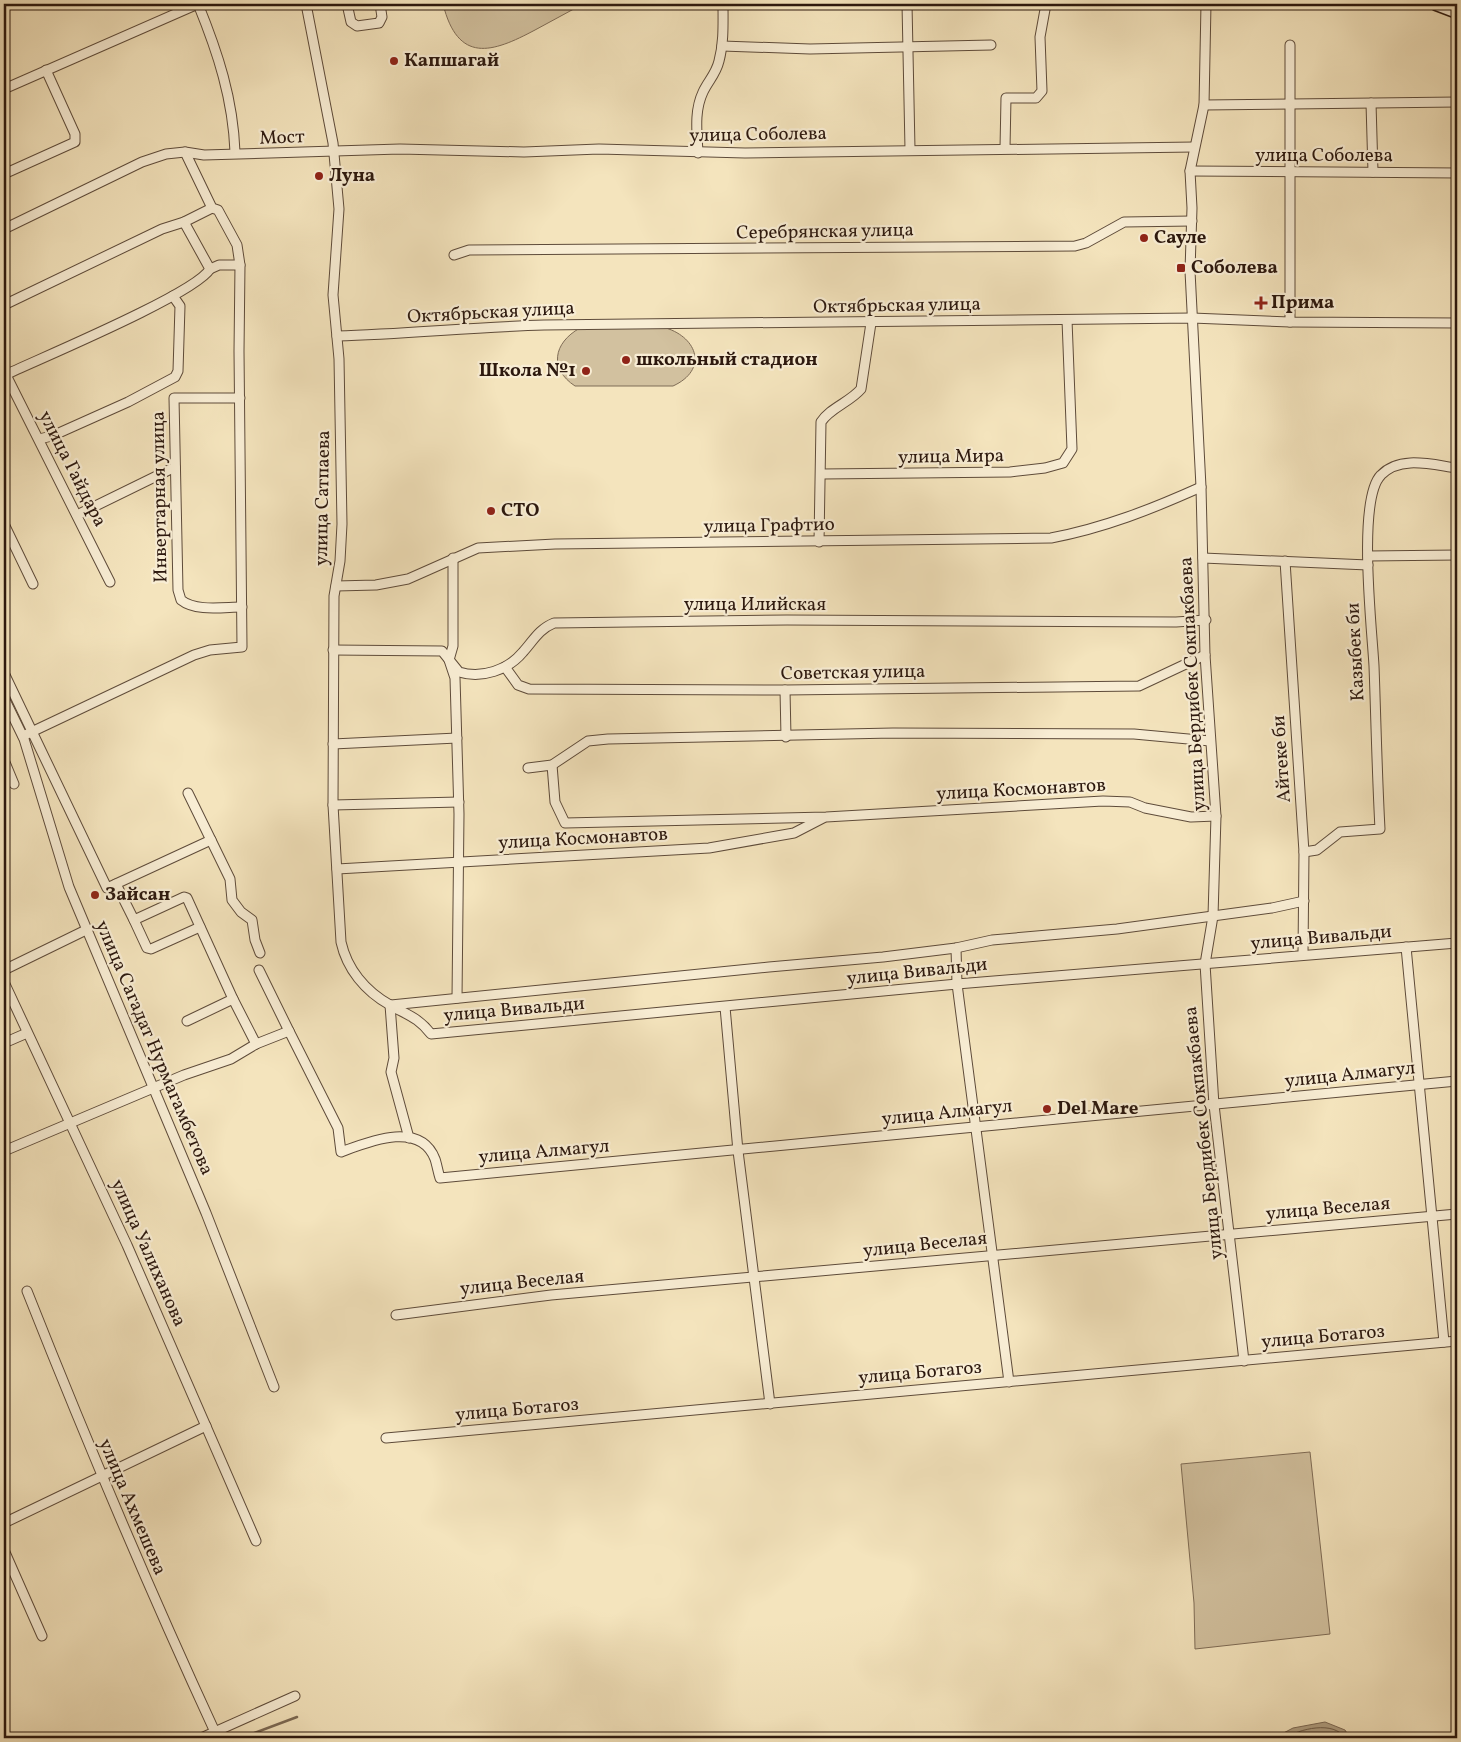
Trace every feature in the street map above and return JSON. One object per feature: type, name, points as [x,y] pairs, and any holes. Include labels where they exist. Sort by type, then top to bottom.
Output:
[{"type":"main road","points":[[1436,4],[1457,12]]},
{"type":"street","points":[[4,89],[198,4],[225,76],[239,154],[204,155],[184,152],[166,154],[142,162],[4,228]]},
{"type":"street","name":"улица Сатпаева","points":[[306,4],[334,152],[339,209],[333,295],[337,336],[342,524],[340,561],[336,586],[333,650],[333,805],[341,942],[345,959],[370,992],[390,1005]]},
{"type":"street","points":[[347,4],[351,22],[357,26],[379,23],[382,17],[380,4]]},
{"type":"street","points":[[698,153],[697,114],[703,92],[713,78],[722,46],[723,4]]},
{"type":"street","points":[[907,4],[910,150]]},
{"type":"street","points":[[1005,148],[1006,98],[1036,98],[1042,91],[1040,37],[1046,4]]},
{"type":"street","name":"улица Бердибек Сокпакбаева","points":[[1206,4],[1204,105],[1190,171],[1192,221],[1190,271],[1201,487],[1210,740],[1216,816],[1213,916],[1205,964],[1214,1106],[1231,1235],[1244,1361]]},
{"type":"street","points":[[1290,45],[1290,322]]},
{"type":"street","points":[[722,46],[810,49],[992,46]]},
{"type":"street","points":[[4,174],[75,142],[74,134],[46,70]]},
{"type":"street","points":[[1204,105],[1457,102]]},
{"type":"street","points":[[1371,103],[1373,172]]},
{"type":"street","name":"улица Соболева","points":[[322,152],[400,149],[524,152],[599,150],[698,153],[1194,147]]},
{"type":"street","points":[[23,736],[194,655],[210,650],[242,647],[240,265],[237,245],[218,210],[212,208],[184,152]]},
{"type":"street","name":"Мост","points":[[239,154],[322,152]]},
{"type":"street","name":"улица Соболева","points":[[1190,171],[1457,173]]},
{"type":"street","points":[[4,305],[162,229],[184,222],[212,208]]},
{"type":"street","name":"Серебрянская улица","points":[[454,254],[469,250],[1074,246],[1086,243],[1124,222],[1192,221]]},
{"type":"street","points":[[184,222],[210,269]]},
{"type":"street","points":[[5,373],[173,296],[201,279],[210,269],[219,265],[240,265]]},
{"type":"street","points":[[39,439],[52,436],[111,410],[175,377],[178,371],[180,306],[173,296]]},
{"type":"street","name":"Октябрьская улица","points":[[337,336],[389,335],[544,325],[871,323],[1192,318],[1290,322],[1457,323]]},
{"type":"street","name":"улица Мира","points":[[822,474],[1010,472],[1045,468],[1063,463],[1072,449],[1067,320]]},
{"type":"street","points":[[819,542],[822,474],[821,422],[825,416],[854,398],[861,389],[871,323]]},
{"type":"street","name":"улица Гайдара","points":[[5,373],[110,582]]},
{"type":"street","name":"Инвертарная улица","points":[[240,398],[174,398],[178,590],[181,600],[191,605],[204,607],[242,607]]},
{"type":"street","name":"Казыбек би","points":[[1304,852],[1316,850],[1340,832],[1380,829],[1368,560],[1371,497],[1376,480],[1393,466],[1406,463],[1457,468]]},
{"type":"street","points":[[77,516],[175,467]]},
{"type":"street","name":"улица Графтио","points":[[336,586],[376,585],[408,579],[478,548],[555,544],[1051,538],[1082,532],[1152,509],[1201,487]]},
{"type":"street","points":[[4,524],[33,584]]},
{"type":"street","points":[[1203,558],[1285,561],[1368,560],[1457,555]]},
{"type":"street","points":[[453,558],[453,646],[449,660],[455,678],[457,738],[457,998]]},
{"type":"street","name":"Айтеке би","points":[[1285,561],[1304,852],[1303,954]]},
{"type":"street","name":"улица Илийская","points":[[333,650],[442,651],[459,672],[485,674],[505,667],[522,654],[542,629],[554,623],[782,620],[1176,622],[1206,620]]},
{"type":"street","name":"Советская улица","points":[[505,667],[518,685],[529,689],[785,690],[1140,686],[1206,656]]},
{"type":"street","points":[[4,673],[107,888],[211,840]]},
{"type":"street","points":[[785,690],[786,737]]},
{"type":"street","name":"улица Сагадат Нурмагамбетова","points":[[4,698],[23,736],[59,858],[86,930],[206,1213],[274,1387]]},
{"type":"street","points":[[528,768],[552,765],[582,744],[608,738],[786,737],[893,733],[1134,734],[1210,740]]},
{"type":"street","points":[[333,744],[457,738]]},
{"type":"street","points":[[4,760],[14,784]]},
{"type":"street","name":"улица Космонавтов","points":[[552,765],[555,802],[565,823],[826,817],[1103,800],[1130,802],[1145,808],[1192,817],[1216,816]]},
{"type":"street","points":[[188,793],[230,879],[232,900],[241,912],[252,920],[254,940],[260,953]]},
{"type":"street","points":[[333,805],[458,802]]},
{"type":"street","name":"улица Космонавтов","points":[[337,869],[709,848],[794,833],[826,817]]},
{"type":"street","points":[[116,884],[147,948],[151,949],[200,927]]},
{"type":"street","points":[[134,920],[184,897],[256,1044]]},
{"type":"street","points":[[409,1138],[391,1072],[394,1058],[390,1005],[883,957],[956,948],[992,940],[1117,929],[1304,901]]},
{"type":"street","points":[[4,970],[86,930]]},
{"type":"street","name":"улица Вивальди","points":[[390,1005],[418,1019],[431,1034],[958,984],[1457,942]]},
{"type":"street","points":[[1406,947],[1444,1342]]},
{"type":"street","points":[[956,948],[958,984],[1009,1382]]},
{"type":"street","points":[[259,970],[338,1128],[341,1152],[373,1140],[402,1135],[409,1138]]},
{"type":"street","name":"улица Уалиханова","points":[[4,982],[128,1245],[256,1541]]},
{"type":"street","points":[[187,1020],[233,998]]},
{"type":"street","points":[[726,1007],[738,1151],[770,1404]]},
{"type":"street","points":[[4,1151],[152,1089],[231,1059],[256,1044],[289,1030]]},
{"type":"street","points":[[4,1043],[27,1033]]},
{"type":"street","name":"улица Алмагул","points":[[409,1138],[426,1144],[435,1157],[440,1178],[738,1151],[976,1126],[1214,1106],[1457,1081]]},
{"type":"street","name":"улица Веселая","points":[[396,1315],[551,1295],[754,1279],[992,1255],[1457,1214]]},
{"type":"street","name":"улица Ахмешева","points":[[27,1291],[100,1475],[158,1610],[215,1732]]},
{"type":"street","name":"улица Ботагоз","points":[[386,1438],[1457,1341]]},
{"type":"street","points":[[4,1522],[206,1426]]},
{"type":"street","points":[[4,1550],[42,1636]]},
{"type":"street","points":[[201,1738],[295,1696]]},
{"type":"shaded area","points":[[443,4],[583,4],[505,44],[491,48],[478,48],[467,45],[458,37],[449,23]]},
{"type":"shaded area","name":"школьный стадион","points":[[580,328],[666,328],[686,339],[695,355],[695,363],[691,372],[673,386],[575,386],[561,372],[558,356],[564,341]]},
{"type":"shaded area","points":[[1310,1452],[1330,1634],[1195,1649],[1194,1603],[1181,1464]]},
{"type":"water","points":[[1325,1722],[1345,1730],[1350,1738],[1274,1738],[1293,1728]]},
{"type":"waterway","points":[[241,1738],[297,1717]]},
{"type":"place","name":"Капшагай","points":[[394,61]]},
{"type":"place","name":"Луна","points":[[319,176]]},
{"type":"place","name":"Сауле","points":[[1144,238]]},
{"type":"place","name":"Соболева","points":[[1181,268]]},
{"type":"place","name":"Прима","points":[[1261,303]]},
{"type":"place","name":"школьный стадион","points":[[626,360]]},
{"type":"place","name":"Школа №1","points":[[586,371]]},
{"type":"place","name":"СТО","points":[[491,511]]},
{"type":"place","name":"Зайсан","points":[[95,895]]},
{"type":"place","name":"Del Mare","points":[[1047,1109]]}]
